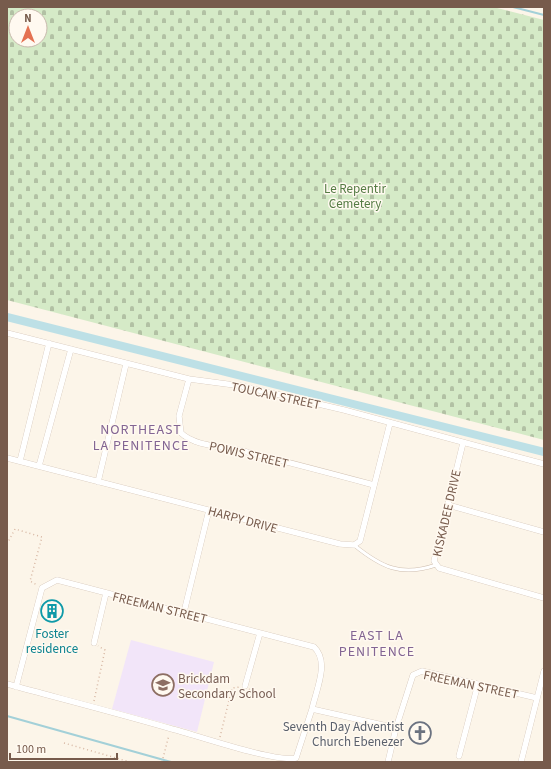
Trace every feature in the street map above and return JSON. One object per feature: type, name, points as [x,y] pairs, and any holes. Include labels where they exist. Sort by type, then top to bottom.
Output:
[{"type":"street","name":"TOUCAN STREET","points":[[7,333],[189,379],[242,386],[544,464]]},
{"type":"street","points":[[20,461],[49,343]]},
{"type":"street","points":[[38,466],[71,349]]},
{"type":"street","points":[[98,482],[126,364]]},
{"type":"street","name":"POWIS STREET","points":[[189,379],[179,416],[181,433],[186,437],[193,441],[238,450],[374,485]]},
{"type":"street","points":[[354,545],[360,541],[390,423]]},
{"type":"street","name":"KISKADEE DRIVE","points":[[463,443],[434,561],[436,566],[544,598]]},
{"type":"street","name":"HARPY DRIVE","points":[[7,458],[340,544],[354,545]]},
{"type":"street","points":[[448,505],[544,532]]},
{"type":"street","points":[[184,612],[209,510]]},
{"type":"street","name":"FREEMAN STREET","points":[[7,684],[274,757],[291,759],[296,758],[312,709],[322,668],[319,652],[314,647],[184,612],[56,580],[42,588]]},
{"type":"street","points":[[16,687],[42,588]]},
{"type":"street","points":[[94,643],[106,593]]},
{"type":"street","points":[[245,686],[260,633]]},
{"type":"street","name":"FREEMAN STREET","points":[[388,762],[396,728],[413,675],[417,672],[422,671],[537,698]]},
{"type":"street","name":"FREEMAN STREET","points":[[521,762],[544,671]]},
{"type":"street","points":[[459,756],[478,684]]},
{"type":"street","points":[[312,709],[396,728]]},
{"type":"lane","points":[[354,545],[367,556],[395,570],[422,570],[436,566]]},
{"type":"path","points":[[7,544],[15,529],[42,537],[30,581],[42,588]]},
{"type":"path","points":[[93,707],[105,650],[94,643]]},
{"type":"path","points":[[219,742],[232,688],[245,686]]},
{"type":"path","points":[[162,762],[171,728]]},
{"type":"path","points":[[64,743],[130,762]]},
{"type":"shaded area","name":"Brickdam Secondary School","points":[[131,640],[214,662],[197,732],[112,709]]},
{"type":"green space","name":"Le Repentir Cemetery","points":[[7,7],[493,7],[544,20],[544,440],[7,300]]},
{"type":"waterway","points":[[513,7],[544,15]]},
{"type":"waterway","points":[[7,317],[544,452]]},
{"type":"waterway","points":[[7,716],[171,762]]},
{"type":"place","name":"Foster residence","points":[[52,611]]},
{"type":"place","name":"Brickdam Secondary School","points":[[163,685]]},
{"type":"place","name":"Seventh Day Adventist Church Ebenezer","points":[[420,733]]},
{"type":"district","name":"NORTHEAST LA PENITENCE","points":[[141,438]]},
{"type":"district","name":"EAST LA PENITENCE","points":[[377,644]]}]
